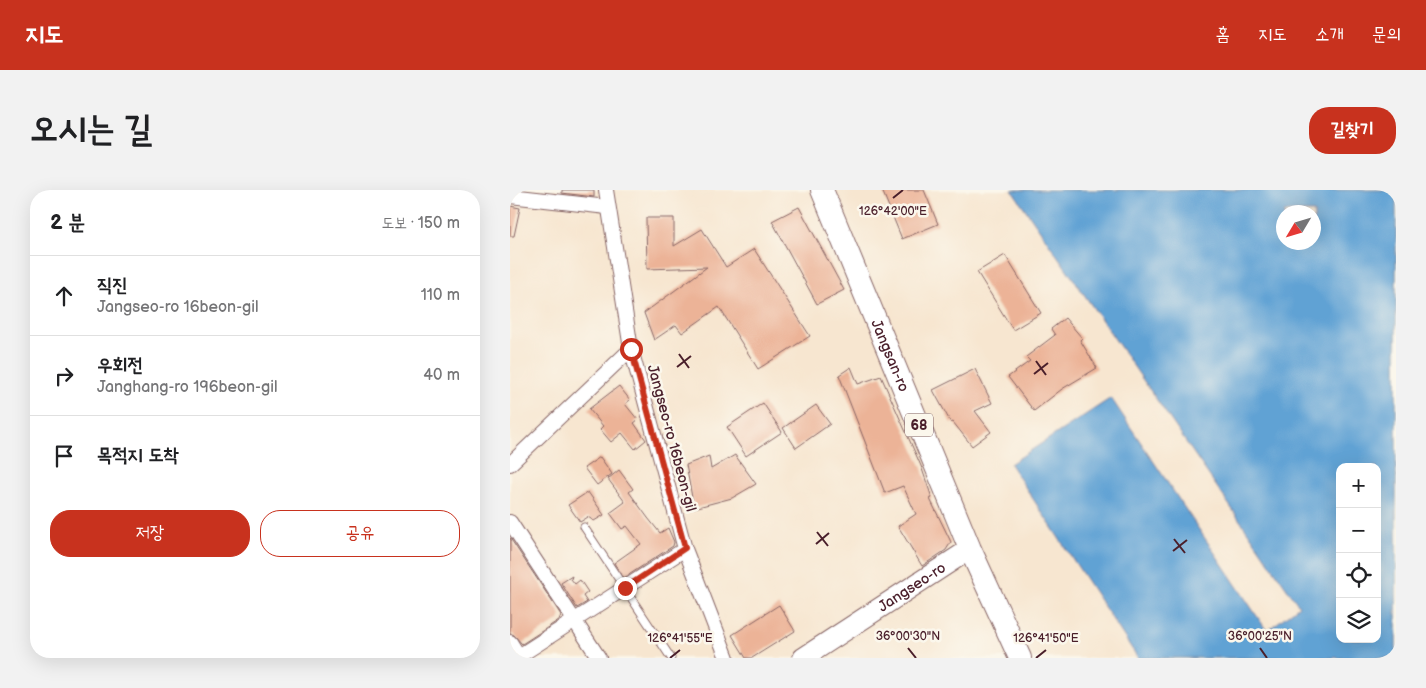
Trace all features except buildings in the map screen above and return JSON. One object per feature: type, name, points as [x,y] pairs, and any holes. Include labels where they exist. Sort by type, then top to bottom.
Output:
[{"type":"main road","name":"Jangsan-ro","points":[[822,190],[970,549],[1020,658]]},
{"type":"main road","name":"Jangseo-ro","points":[[802,658],[970,549]]},
{"type":"street","name":"Jangseo-ro 16beon-gil","points":[[606,190],[631,349],[685,548],[727,658]]},
{"type":"street","points":[[510,196],[607,206]]},
{"type":"street","points":[[510,464],[631,349]]},
{"type":"street","points":[[510,522],[599,658]]},
{"type":"street","points":[[510,642],[518,657],[685,548]]},
{"type":"lane","points":[[584,527],[671,658]]},
{"type":"water","points":[[1012,190],[1396,190],[1396,658],[1337,658],[1336,656],[1333,658],[1138,658],[1010,464],[1111,398],[1267,631],[1299,606]]},
{"type":"route","points":[[625,588],[685,548],[631,349]]}]
